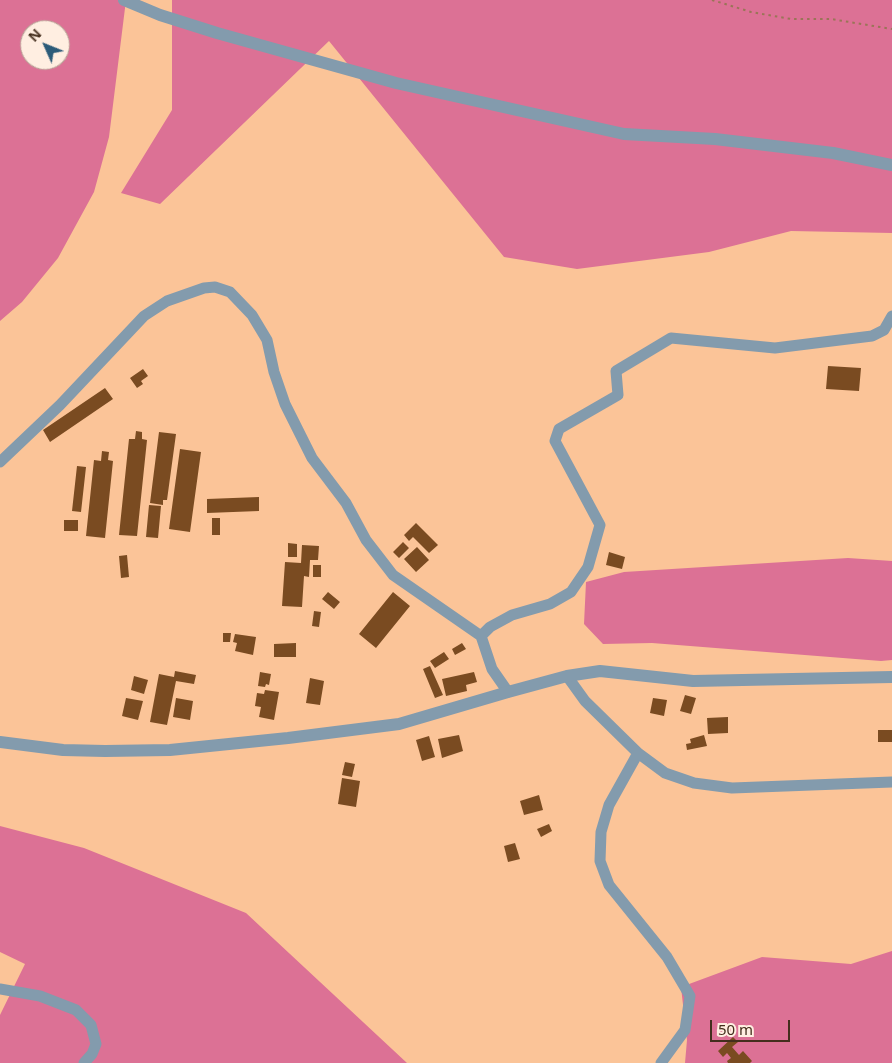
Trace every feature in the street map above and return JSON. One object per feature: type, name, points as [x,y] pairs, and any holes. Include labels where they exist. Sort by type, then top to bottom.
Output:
[{"type":"street","points":[[124,0],[160,15],[217,33],[396,83],[624,134],[725,140],[833,153],[892,165]]},
{"type":"street","points":[[0,462],[60,405],[144,316],[167,301],[204,288],[215,287],[230,292],[252,315],[267,340],[274,372],[285,404],[312,458],[346,504],[366,540],[393,574],[481,636],[492,668],[508,692]]},
{"type":"street","points":[[481,636],[490,627],[512,615],[550,604],[571,592],[588,567],[600,525],[555,441],[559,429],[618,395],[616,371],[671,338],[775,348],[872,336],[884,330],[892,316]]},
{"type":"street","points":[[0,742],[63,750],[104,751],[170,750],[288,738],[399,724],[567,676],[600,671],[693,680],[892,677]]},
{"type":"street","points":[[567,676],[585,701],[638,753],[665,773],[714,787],[732,788],[892,782]]},
{"type":"street","points":[[638,753],[609,805],[601,832],[600,860],[609,885],[667,958],[690,996],[685,1030],[661,1063]]},
{"type":"street","points":[[0,989],[40,996],[76,1010],[91,1025],[96,1044],[92,1054],[84,1063]]},
{"type":"path","points":[[712,0],[751,12],[791,19],[831,19],[892,29]]},
{"type":"shaded area","points":[[0,0],[126,0],[109,137],[94,192],[58,258],[22,302],[0,321]]},
{"type":"shaded area","points":[[172,0],[892,0],[892,233],[791,231],[709,252],[577,269],[504,257],[329,41],[160,204],[121,193],[172,110]]},
{"type":"shaded area","points":[[848,558],[892,561],[892,660],[881,661],[652,643],[603,644],[584,624],[586,582],[624,572]]},
{"type":"shaded area","points":[[0,826],[84,848],[246,913],[407,1063],[0,1063],[0,1015],[25,964],[0,952]]},
{"type":"shaded area","points":[[892,951],[892,1063],[685,1063],[687,1040],[681,987],[762,957],[851,964]]},
{"type":"building","points":[[828,366],[861,368],[859,391],[826,389]]},
{"type":"building","points":[[143,369],[148,376],[141,381],[143,384],[137,388],[130,378]]},
{"type":"building","points":[[105,388],[113,399],[50,442],[43,430]]},
{"type":"building","points":[[136,431],[142,432],[142,439],[147,440],[137,536],[119,535],[129,439],[135,439]]},
{"type":"building","points":[[159,432],[176,434],[167,500],[163,500],[163,505],[150,503]]},
{"type":"building","points":[[180,449],[201,452],[190,532],[169,529]]},
{"type":"building","points":[[102,451],[109,452],[108,460],[113,461],[105,538],[86,536],[94,460],[101,461]]},
{"type":"building","points":[[77,466],[86,467],[81,512],[72,511]]},
{"type":"building","points":[[259,497],[259,511],[207,513],[207,499]]},
{"type":"building","points":[[149,505],[161,506],[158,538],[146,537]]},
{"type":"building","points":[[212,518],[220,518],[220,535],[212,535]]},
{"type":"building","points":[[64,520],[78,520],[78,531],[64,531]]},
{"type":"building","points":[[416,523],[438,545],[429,553],[413,537],[409,541],[404,535]]},
{"type":"building","points":[[403,542],[409,548],[399,558],[393,552]]},
{"type":"building","points":[[288,543],[297,544],[297,557],[288,557]]},
{"type":"building","points":[[302,545],[319,546],[318,560],[310,560],[309,577],[304,576],[302,607],[282,606],[285,562],[301,563]]},
{"type":"building","points":[[417,547],[429,560],[416,572],[404,559]]},
{"type":"building","points":[[609,552],[625,557],[622,569],[606,565]]},
{"type":"building","points":[[127,555],[129,577],[121,578],[119,556]]},
{"type":"building","points":[[313,565],[321,565],[321,577],[313,577]]},
{"type":"building","points":[[328,592],[340,602],[334,609],[322,599]]},
{"type":"building","points":[[393,592],[410,606],[376,648],[359,634]]},
{"type":"building","points":[[314,611],[321,612],[319,627],[312,626]]},
{"type":"building","points":[[223,633],[231,633],[230,642],[223,642]]},
{"type":"building","points":[[235,634],[256,637],[253,655],[235,651],[237,643],[233,642]]},
{"type":"building","points":[[296,643],[296,657],[274,657],[274,644]]},
{"type":"building","points":[[462,643],[466,649],[455,655],[452,649]]},
{"type":"building","points":[[444,652],[449,659],[435,668],[430,661]]},
{"type":"building","points":[[430,666],[443,695],[435,698],[423,669]]},
{"type":"building","points":[[175,671],[196,675],[194,684],[176,681],[167,725],[150,722],[159,674],[174,677]]},
{"type":"building","points":[[260,672],[271,674],[269,685],[266,684],[265,687],[258,686]]},
{"type":"building","points":[[474,672],[477,682],[466,685],[467,691],[446,696],[442,679]]},
{"type":"building","points":[[134,676],[148,680],[144,694],[131,690]]},
{"type":"building","points":[[310,678],[324,681],[320,705],[306,703]]},
{"type":"building","points":[[265,690],[279,692],[274,720],[259,717],[261,707],[255,706],[257,693],[264,694]]},
{"type":"building","points":[[685,695],[696,698],[691,714],[680,711]]},
{"type":"building","points":[[126,698],[143,701],[138,720],[122,716]]},
{"type":"building","points":[[176,698],[193,701],[190,720],[173,717]]},
{"type":"building","points":[[653,698],[667,700],[664,716],[650,713]]},
{"type":"building","points":[[728,717],[728,733],[708,734],[707,718]]},
{"type":"building","points":[[878,730],[892,730],[892,742],[878,742]]},
{"type":"building","points":[[459,735],[463,751],[442,758],[438,739]]},
{"type":"building","points":[[704,735],[707,746],[687,750],[686,744],[691,743],[690,739]]},
{"type":"building","points":[[429,736],[435,757],[422,761],[416,740]]},
{"type":"building","points":[[345,762],[355,764],[352,777],[342,775]]},
{"type":"building","points":[[342,778],[360,781],[356,807],[338,804]]},
{"type":"building","points":[[539,795],[543,810],[524,815],[520,801]]},
{"type":"building","points":[[549,824],[552,831],[541,837],[537,829]]},
{"type":"building","points":[[515,843],[520,859],[508,862],[504,846]]},
{"type":"building","points":[[733,1037],[738,1042],[732,1047],[739,1055],[743,1051],[752,1061],[750,1063],[728,1063],[727,1061],[731,1058],[727,1053],[723,1057],[718,1051]]}]
